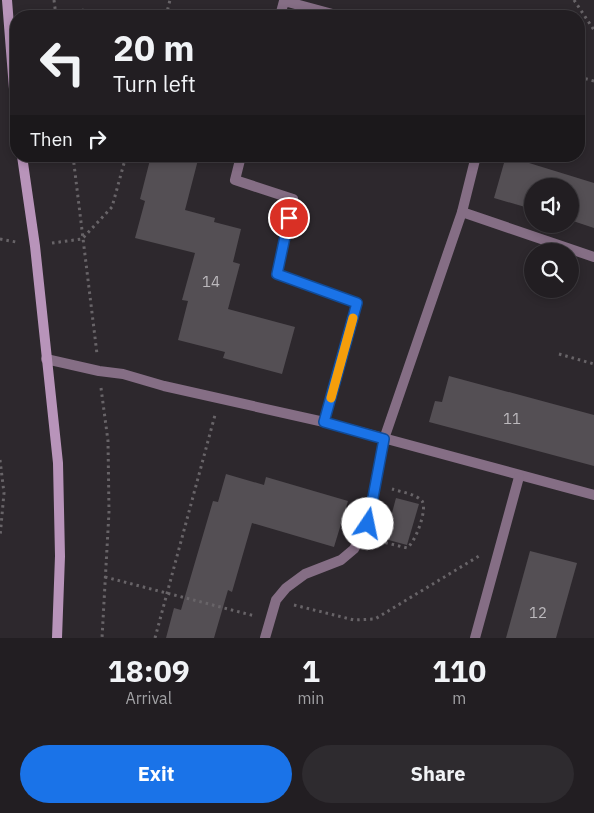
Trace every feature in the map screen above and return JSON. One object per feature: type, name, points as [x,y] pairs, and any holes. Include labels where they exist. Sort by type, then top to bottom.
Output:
[{"type":"main road","points":[[7,0],[10,38]]},
{"type":"main road","points":[[23,162],[35,246],[58,462],[60,556],[57,638]]},
{"type":"lane","points":[[282,10],[284,1],[318,10]]},
{"type":"lane","points":[[240,162],[235,180],[293,199],[277,274],[357,303],[324,422]]},
{"type":"lane","points":[[265,638],[276,600],[286,588],[305,574],[341,560],[354,549],[368,524],[384,439],[462,212],[474,162]]},
{"type":"lane","points":[[462,212],[594,257]]},
{"type":"lane","points":[[46,359],[99,371],[123,374],[164,386],[324,422],[519,477],[594,496]]},
{"type":"lane","points":[[474,638],[519,477]]},
{"type":"path","points":[[585,16],[594,30]]},
{"type":"path","points":[[82,238],[112,207],[124,162]]},
{"type":"path","points":[[559,354],[594,364]]},
{"type":"path","points":[[154,638],[219,398]]},
{"type":"path","points":[[0,460],[4,493],[0,537]]},
{"type":"path","points":[[362,535],[407,548],[414,542],[420,522],[424,505],[420,499],[376,484]]},
{"type":"path","points":[[276,600],[354,620],[375,619],[501,543]]},
{"type":"path","points":[[102,638],[106,577],[270,620]]},
{"type":"building","points":[[149,162],[197,162],[185,210],[215,218],[214,222],[241,229],[233,262],[240,264],[228,309],[295,327],[282,374],[223,358],[225,352],[178,340],[188,301],[182,300],[195,253],[135,238],[145,201],[140,199]]},
{"type":"building","points":[[504,162],[526,162],[578,178],[524,178],[524,207],[494,198]]},
{"type":"building","points":[[579,178],[594,183],[594,228],[579,223]]},
{"type":"building","points":[[449,376],[594,415],[594,466],[429,422],[435,401],[442,402]]},
{"type":"building","points":[[226,474],[264,485],[266,477],[348,501],[334,547],[252,523],[232,592],[228,590],[214,638],[166,638],[174,608],[181,610],[213,501],[218,502]]},
{"type":"building","points":[[396,498],[419,504],[407,545],[385,539]]},
{"type":"building","points":[[530,551],[577,563],[556,638],[506,638]]},
{"type":"slow traffic","points":[[331,398],[353,318]]},
{"type":"route","points":[[289,218],[277,274],[357,303],[324,422],[384,439],[368,524]]}]
